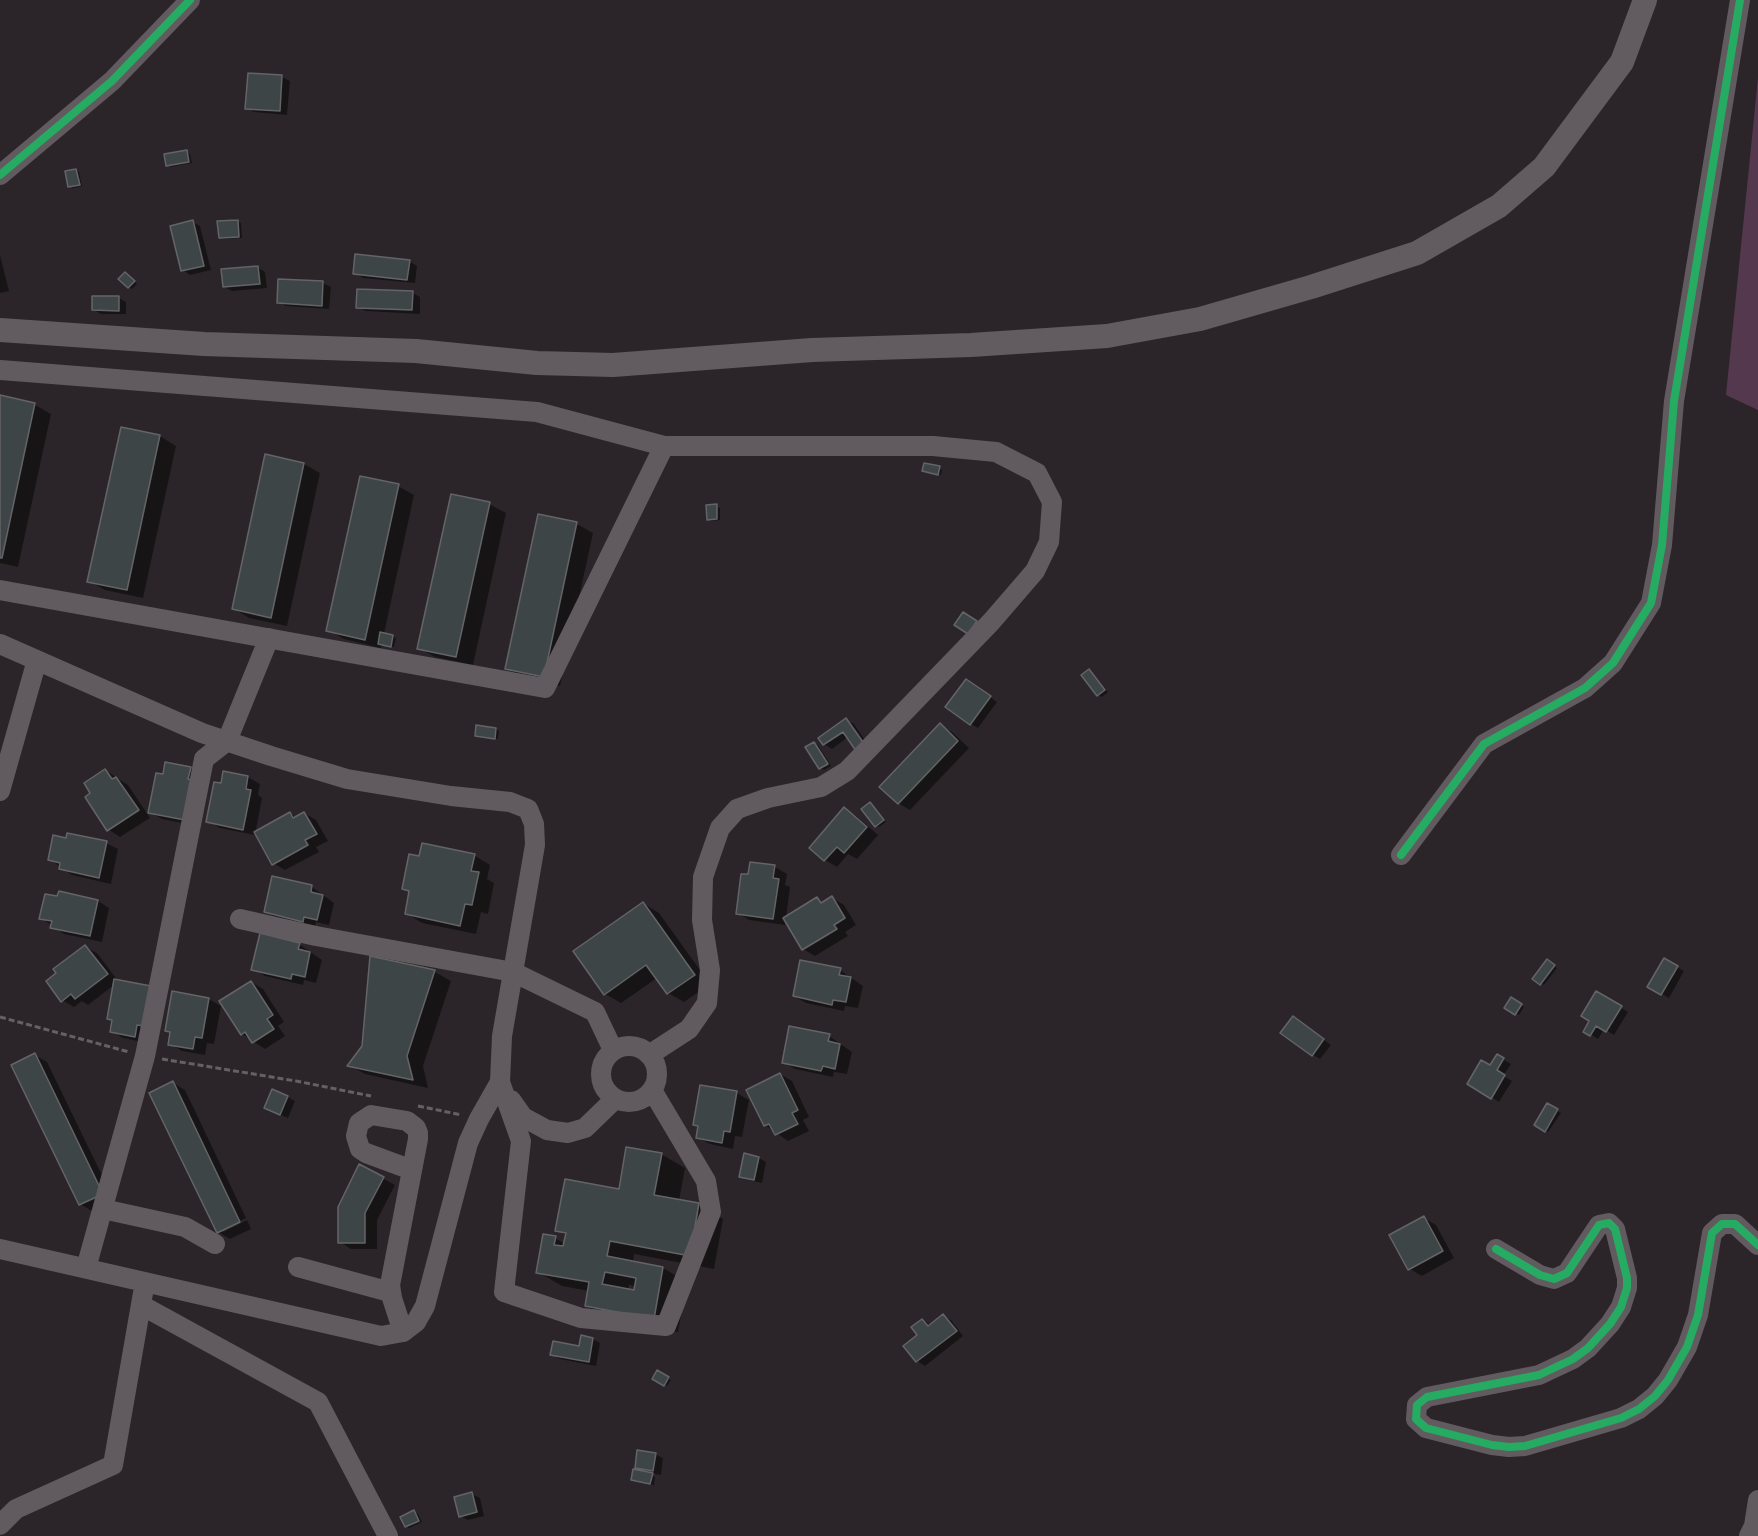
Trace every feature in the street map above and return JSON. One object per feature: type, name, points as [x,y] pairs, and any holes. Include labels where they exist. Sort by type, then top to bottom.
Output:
[{"type":"main road","points":[[0,330],[204,344],[416,351],[537,363],[613,364],[812,350],[970,345],[1107,336],[1200,319],[1417,253],[1499,206],[1544,167],[1622,62],[1645,0]]},
{"type":"street","points":[[0,175],[112,81],[190,0]]},
{"type":"street","points":[[1401,855],[1485,744],[1585,688],[1612,663],[1651,603],[1662,545],[1674,401],[1740,0]]},
{"type":"street","points":[[0,369],[537,412],[664,446],[933,446],[996,452],[1037,473],[1053,502],[1049,542],[1035,571],[991,622],[847,771],[820,787],[768,798],[737,809],[720,828],[703,878],[702,920],[710,970],[707,1002],[689,1029],[649,1054]]},
{"type":"street","points":[[0,590],[545,688],[664,446]]},
{"type":"street","points":[[86,1268],[145,1056],[204,759],[226,741],[269,638]]},
{"type":"street","points":[[0,644],[202,733],[226,741],[347,778],[451,796],[510,802],[528,809],[534,824],[535,845],[502,1036],[500,1082],[521,1142],[504,1292],[581,1318],[666,1326],[711,1212],[706,1181],[652,1090]]},
{"type":"street","points":[[0,792],[37,660]]},
{"type":"street","points":[[240,919],[316,936],[513,972],[595,1012],[613,1050]]},
{"type":"street","points":[[632,1046],[649,1054],[655,1063],[657,1072],[652,1090],[636,1101],[627,1102],[615,1099],[608,1093],[600,1075],[602,1065],[613,1050],[632,1046]]},
{"type":"street","points":[[500,1082],[523,1117],[547,1130],[567,1133],[585,1128],[615,1099]]},
{"type":"street","points":[[0,1249],[381,1336],[403,1332],[416,1322],[425,1306],[468,1143],[500,1082]]},
{"type":"street","points":[[403,1332],[390,1292],[390,1285],[412,1170]]},
{"type":"street","points":[[103,1209],[185,1227],[215,1244]]},
{"type":"street","points":[[1496,1249],[1540,1275],[1554,1279],[1562,1277],[1572,1268],[1599,1225],[1609,1223],[1615,1229],[1627,1278],[1627,1288],[1621,1307],[1610,1324],[1588,1348],[1573,1359],[1539,1375],[1428,1397],[1417,1405],[1416,1419],[1426,1428],[1492,1445],[1509,1447],[1525,1446],[1611,1422],[1639,1409],[1668,1380],[1690,1339],[1698,1315],[1712,1233],[1722,1224],[1735,1224],[1758,1245]]},
{"type":"street","points":[[298,1267],[390,1292]]},
{"type":"street","points":[[0,1524],[16,1509],[113,1465],[145,1282]]},
{"type":"street","points":[[141,1305],[318,1402],[388,1536]]},
{"type":"street","points":[[1749,1536],[1754,1526],[1758,1500]]},
{"type":"path","points":[[0,1017],[145,1056],[376,1097]]},
{"type":"path","points":[[411,1104],[479,1119]]},
{"type":"shaded area","points":[[1758,78],[1758,410],[1726,395]]},
{"type":"building","points":[[248,73],[282,75],[280,111],[245,109]]},
{"type":"building","points":[[187,150],[189,162],[166,166],[164,154]]},
{"type":"building","points":[[76,169],[80,185],[68,187],[65,171]]},
{"type":"building","points":[[193,220],[204,266],[181,271],[170,226]]},
{"type":"building","points":[[238,220],[239,237],[219,238],[217,221]]},
{"type":"building","points":[[355,254],[410,260],[407,280],[353,274]]},
{"type":"building","points":[[258,266],[260,284],[223,287],[221,269]]},
{"type":"building","points":[[125,272],[135,281],[128,288],[118,279]]},
{"type":"building","points":[[278,279],[323,281],[322,306],[277,303]]},
{"type":"building","points":[[357,289],[413,291],[412,310],[356,308]]},
{"type":"building","points":[[92,296],[119,296],[119,311],[92,310]]},
{"type":"building","points":[[0,395],[35,403],[2,558],[0,558]]},
{"type":"building","points":[[121,427],[160,435],[127,590],[87,582]]},
{"type":"building","points":[[265,454],[304,463],[271,618],[232,609]]},
{"type":"building","points":[[924,463],[940,466],[938,475],[922,471]]},
{"type":"building","points":[[360,476],[399,484],[365,640],[326,631]]},
{"type":"building","points":[[451,494],[490,502],[456,657],[417,649]]},
{"type":"building","points":[[717,504],[717,519],[707,520],[706,505]]},
{"type":"building","points":[[538,514],[577,522],[544,677],[505,669]]},
{"type":"building","points":[[963,612],[977,621],[968,634],[954,625]]},
{"type":"building","points":[[380,632],[393,635],[391,647],[378,644]]},
{"type":"building","points":[[1089,669],[1105,690],[1097,696],[1081,675]]},
{"type":"building","points":[[966,679],[991,696],[970,725],[945,707]]},
{"type":"building","points":[[846,718],[865,745],[856,751],[843,732],[823,745],[818,738]]},
{"type":"building","points":[[940,723],[958,741],[898,804],[879,787]]},
{"type":"building","points":[[476,725],[496,728],[495,739],[475,736]]},
{"type":"building","points":[[814,742],[828,764],[819,769],[805,747]]},
{"type":"building","points":[[165,762],[191,767],[188,779],[193,780],[185,820],[148,813],[156,773],[163,774]]},
{"type":"building","points":[[105,769],[112,779],[116,777],[139,810],[107,831],[85,797],[90,793],[84,783]]},
{"type":"building","points":[[223,771],[248,776],[246,789],[251,790],[243,830],[206,822],[214,782],[221,783]]},
{"type":"building","points":[[870,802],[884,820],[875,827],[861,809]]},
{"type":"building","points":[[844,807],[867,827],[844,853],[837,847],[824,861],[809,848]]},
{"type":"building","points":[[290,812],[293,818],[304,812],[317,834],[305,840],[308,845],[272,865],[254,832]]},
{"type":"building","points":[[67,833],[107,841],[99,878],[59,869],[60,863],[48,860],[53,835],[66,838]]},
{"type":"building","points":[[422,843],[475,854],[471,871],[479,872],[472,905],[465,904],[460,926],[405,914],[409,891],[402,889],[409,854],[419,856]]},
{"type":"building","points":[[750,862],[775,865],[773,878],[779,879],[773,919],[736,914],[741,874],[748,874]]},
{"type":"building","points":[[272,876],[312,885],[311,892],[323,895],[317,920],[304,917],[303,922],[264,912]]},
{"type":"building","points":[[59,891],[98,900],[90,936],[50,928],[52,921],[39,919],[45,894],[57,896]]},
{"type":"building","points":[[832,896],[845,918],[834,925],[837,929],[802,950],[783,918],[817,897],[821,903]]},
{"type":"building","points":[[643,902],[695,975],[667,994],[646,965],[604,995],[573,951]]},
{"type":"building","points":[[260,933],[300,943],[298,949],[310,952],[305,977],[292,974],[291,979],[251,970]]},
{"type":"building","points":[[85,945],[108,974],[75,999],[71,994],[61,1002],[46,981],[56,973],[53,969]]},
{"type":"building","points":[[370,956],[435,970],[407,1056],[413,1080],[347,1066],[362,1046]]},
{"type":"building","points":[[1664,958],[1678,966],[1661,995],[1647,987]]},
{"type":"building","points":[[1547,959],[1555,965],[1540,985],[1532,979]]},
{"type":"building","points":[[800,960],[841,968],[839,975],[851,977],[846,1002],[833,1000],[832,1005],[793,996]]},
{"type":"building","points":[[114,979],[151,986],[144,1026],[137,1025],[135,1037],[110,1032],[112,1020],[107,1019]]},
{"type":"building","points":[[251,981],[273,1015],[267,1019],[274,1029],[252,1043],[245,1032],[241,1035],[219,1001]]},
{"type":"building","points":[[172,991],[209,998],[202,1038],[195,1037],[193,1049],[168,1045],[170,1032],[165,1031]]},
{"type":"building","points":[[1596,991],[1622,1006],[1606,1032],[1596,1026],[1590,1036],[1583,1032],[1589,1021],[1581,1016]]},
{"type":"building","points":[[1511,997],[1522,1004],[1515,1015],[1504,1008]]},
{"type":"building","points":[[1293,1016],[1324,1039],[1312,1056],[1280,1033]]},
{"type":"building","points":[[789,1026],[830,1034],[828,1041],[840,1044],[835,1069],[823,1066],[821,1071],[782,1063]]},
{"type":"building","points":[[35,1053],[103,1194],[79,1205],[11,1065]]},
{"type":"building","points":[[1497,1054],[1504,1058],[1497,1070],[1505,1075],[1491,1099],[1467,1084],[1481,1060],[1490,1065]]},
{"type":"building","points":[[780,1073],[798,1110],[792,1113],[798,1124],[775,1135],[769,1124],[764,1126],[746,1090]]},
{"type":"building","points":[[173,1081],[240,1222],[217,1233],[149,1093]]},
{"type":"building","points":[[700,1085],[737,1091],[730,1132],[724,1131],[722,1143],[696,1138],[698,1126],[693,1125]]},
{"type":"building","points":[[272,1089],[288,1096],[280,1115],[264,1108]]},
{"type":"building","points":[[1547,1103],[1558,1109],[1545,1132],[1534,1125]]},
{"type":"building","points":[[626,1147],[662,1153],[654,1195],[699,1203],[690,1256],[610,1241],[607,1256],[663,1267],[654,1319],[585,1306],[589,1282],[536,1273],[543,1234],[556,1236],[554,1245],[563,1246],[566,1233],[555,1231],[565,1179],[619,1189]],"holes":[[[605,1272],[636,1278],[634,1290],[602,1284]]]},
{"type":"building","points":[[744,1153],[759,1157],[754,1180],[739,1177]]},
{"type":"building","points":[[359,1164],[384,1177],[365,1213],[365,1243],[338,1243],[338,1207]]},
{"type":"building","points":[[1424,1216],[1443,1251],[1408,1270],[1389,1235]]},
{"type":"building","points":[[943,1314],[957,1331],[916,1362],[903,1346],[917,1335],[911,1327],[922,1319],[928,1326]]},
{"type":"building","points":[[581,1335],[593,1338],[589,1362],[550,1355],[553,1341],[579,1346]]},
{"type":"building","points":[[657,1370],[669,1377],[664,1386],[652,1379]]},
{"type":"building","points":[[637,1450],[656,1453],[653,1471],[635,1468]]},
{"type":"building","points":[[633,1469],[653,1473],[650,1484],[631,1480]]},
{"type":"building","points":[[472,1492],[477,1512],[459,1517],[454,1497]]},
{"type":"building","points":[[414,1510],[419,1521],[405,1527],[400,1517]]},
{"type":"cycle path","points":[[0,175],[112,81],[190,0]]},
{"type":"cycle path","points":[[1401,855],[1484,744],[1585,688],[1613,663],[1651,603],[1662,545],[1674,401],[1740,0]]},
{"type":"cycle path","points":[[1496,1249],[1540,1275],[1554,1279],[1567,1273],[1599,1225],[1609,1223],[1615,1229],[1627,1278],[1627,1288],[1621,1307],[1610,1324],[1588,1348],[1573,1359],[1539,1375],[1427,1397],[1417,1405],[1416,1419],[1426,1428],[1492,1445],[1509,1447],[1525,1446],[1621,1418],[1639,1409],[1655,1396],[1668,1380],[1687,1347],[1698,1315],[1712,1233],[1722,1224],[1735,1224],[1758,1245]]}]
